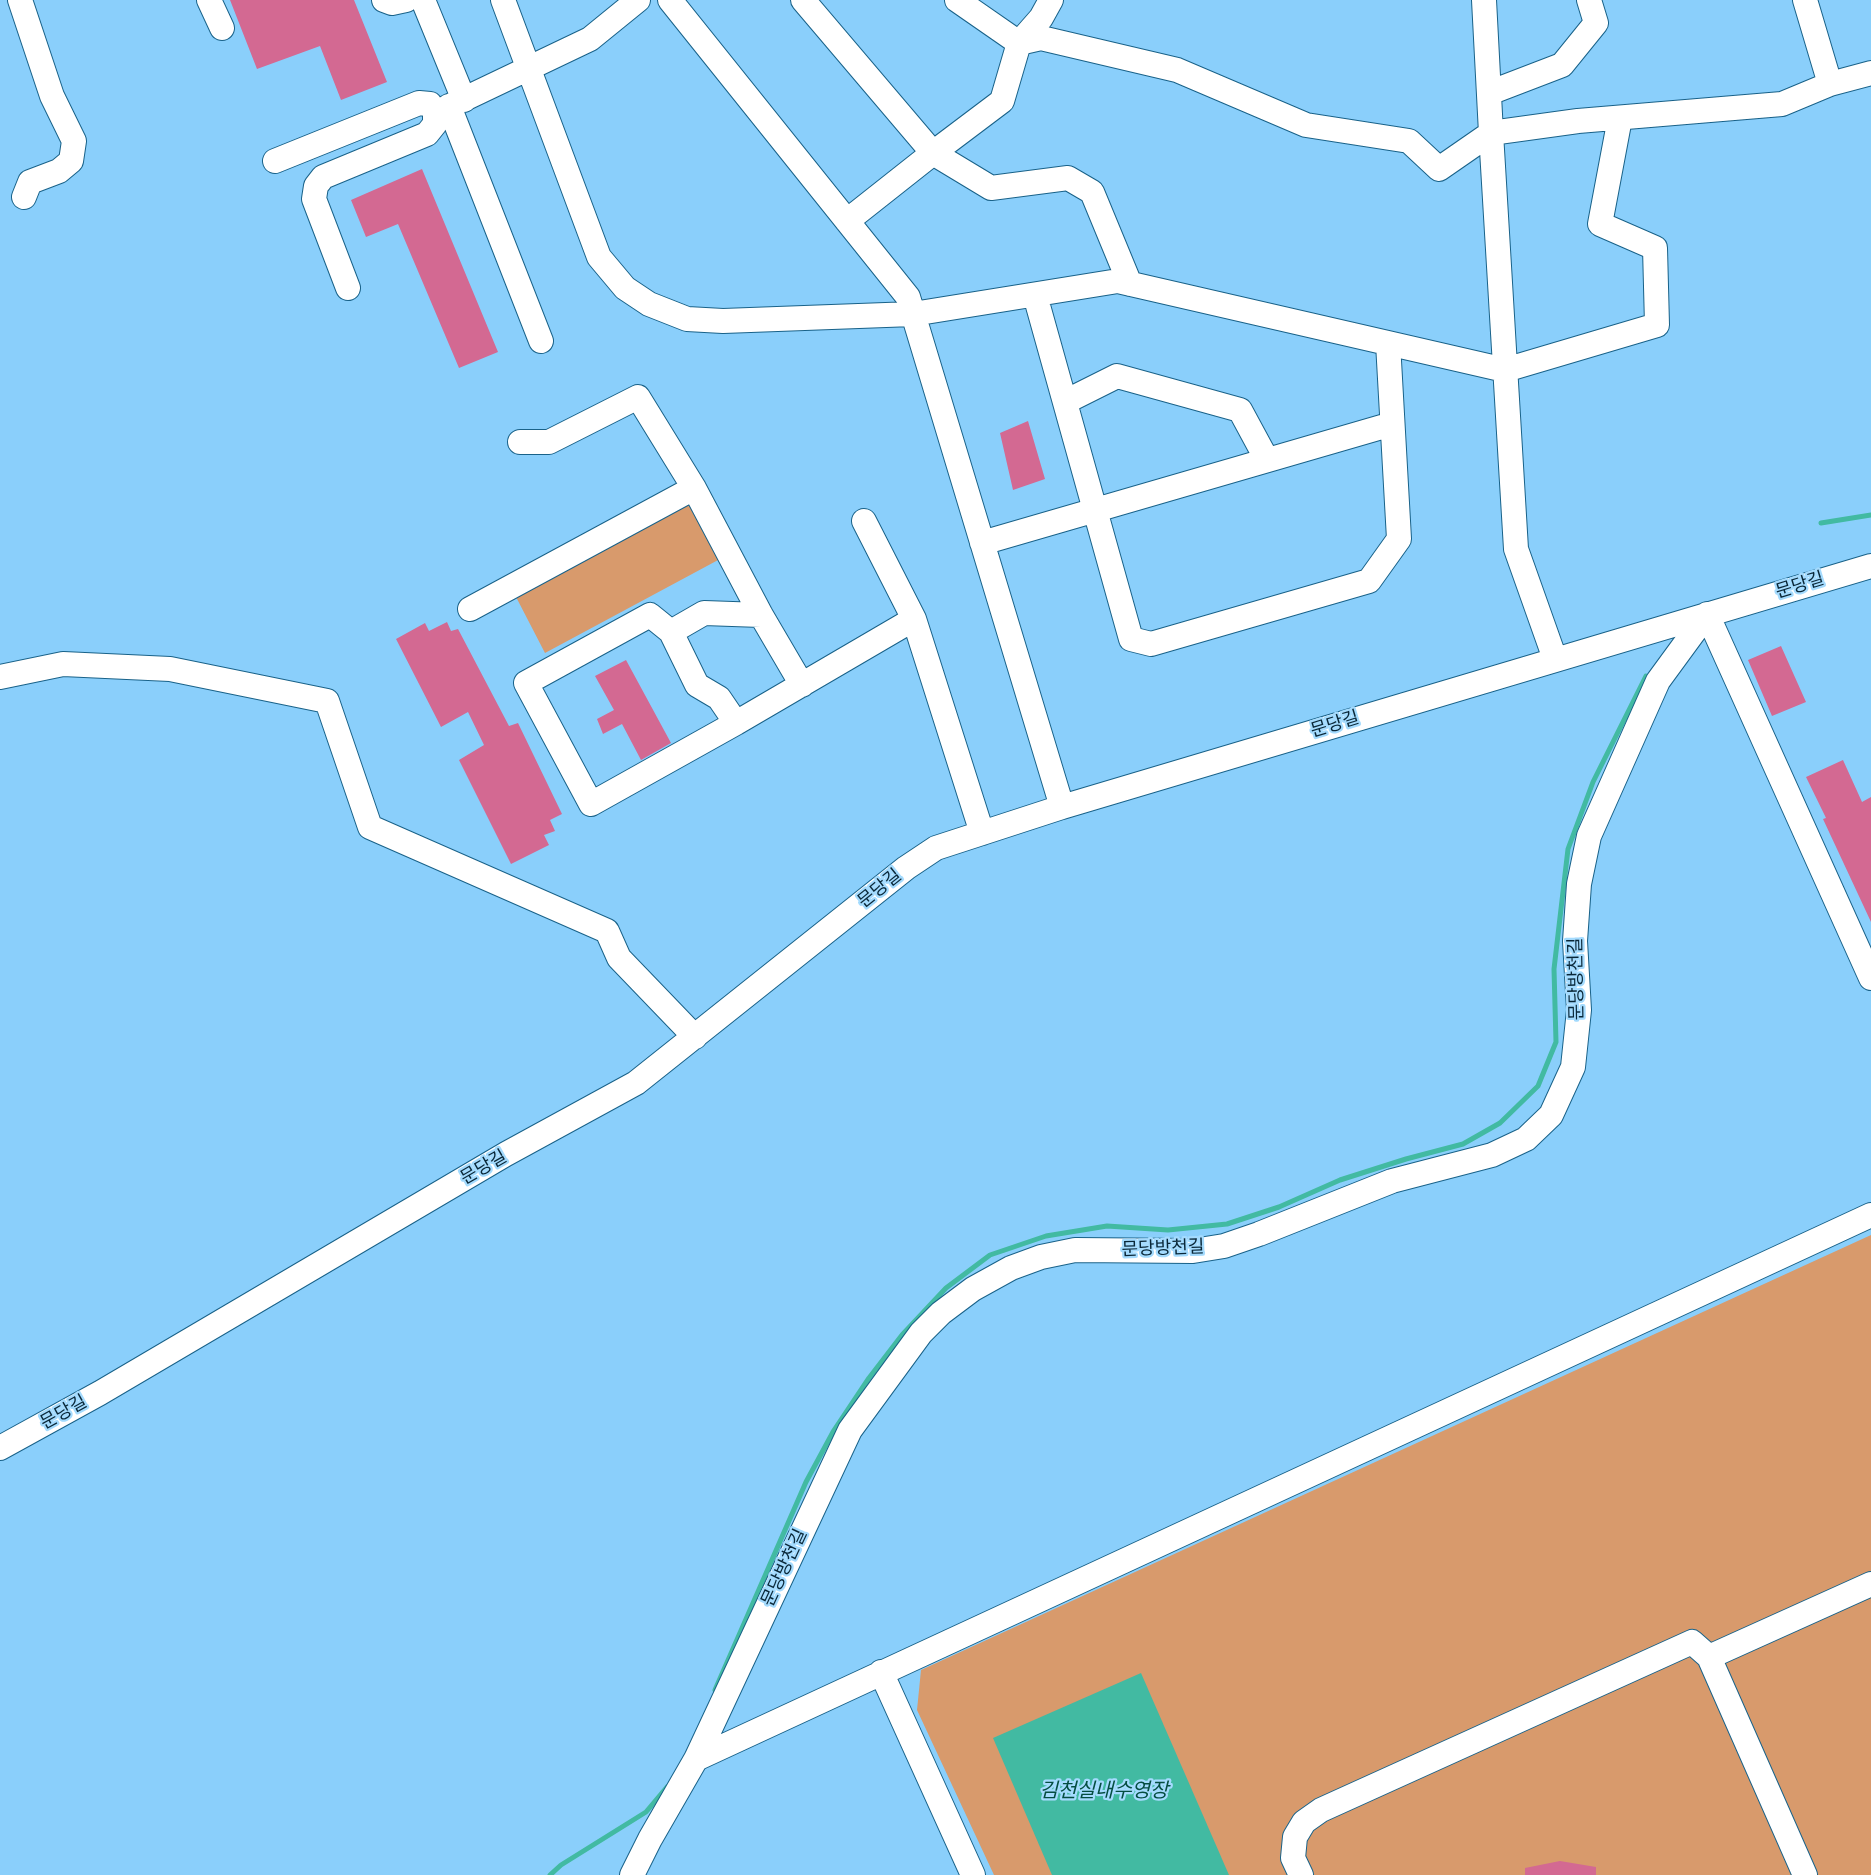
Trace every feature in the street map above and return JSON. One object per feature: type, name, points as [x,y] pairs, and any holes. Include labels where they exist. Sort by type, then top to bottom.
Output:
[{"type":"street","points":[[20,0],[52,96],[74,141],[71,161],[59,171],[30,182],[24,197]]},
{"type":"street","points":[[209,0],[222,28]]},
{"type":"street","points":[[384,0],[392,3],[406,0]]},
{"type":"street","points":[[423,0],[449,106],[541,340]]},
{"type":"street","points":[[503,0],[599,256],[625,288],[649,304],[687,319],[723,321],[913,314],[1118,281],[1505,370],[1657,325],[1656,248],[1600,224],[1620,118]]},
{"type":"street","points":[[348,288],[314,199],[316,186],[323,177],[427,134],[449,106],[590,39],[638,0]]},
{"type":"street","points":[[670,0],[908,297],[1062,807]]},
{"type":"street","points":[[803,0],[933,153],[991,188],[1068,178],[1092,192],[1130,284]]},
{"type":"street","points":[[957,0],[1019,43],[1041,38],[1177,70],[1306,125],[1409,141],[1439,169],[1491,134],[1620,118],[1782,104],[1830,84],[1871,73]]},
{"type":"street","points":[[847,221],[1002,101],[1019,43],[1041,18],[1051,0]]},
{"type":"street","points":[[1484,0],[1516,549],[1555,659]]},
{"type":"street","points":[[1489,93],[1562,65],[1596,23],[1589,0]]},
{"type":"street","points":[[1805,0],[1830,84]]},
{"type":"street","points":[[275,161],[419,103],[449,106]]},
{"type":"street","points":[[1035,294],[1131,639],[1151,644],[1369,581],[1399,539],[1388,343]]},
{"type":"street","points":[[1065,402],[1117,376],[1240,410],[1267,460]]},
{"type":"street","points":[[520,442],[549,442],[638,397],[694,488],[761,615],[802,685]]},
{"type":"street","points":[[982,543],[1392,424]]},
{"type":"street","points":[[470,609],[694,488]]},
{"type":"street","points":[[864,521],[914,619],[982,833]]},
{"type":"street","name":"문당길","points":[[0,1448],[100,1393],[506,1154],[636,1083],[906,868],[936,848],[1062,807],[1871,566]]},
{"type":"street","points":[[671,632],[704,613],[761,615]]},
{"type":"street","points":[[1707,614],[1871,978]]},
{"type":"street","name":"문당방천길","points":[[632,1875],[696,1759],[850,1430],[921,1334],[941,1313],[973,1289],[1031,1260],[1075,1250],[1193,1251],[1224,1246],[1392,1181],[1492,1155],[1526,1140],[1551,1115],[1574,1067],[1580,1010],[1575,941],[1579,884],[1588,836],[1658,681],[1707,614]]},
{"type":"street","points":[[736,723],[719,698],[697,686],[671,632],[650,615],[526,683],[591,804],[736,723],[914,619]]},
{"type":"street","points":[[0,677],[63,664],[170,669],[327,702],[370,827],[608,931],[619,958],[695,1037]]},
{"type":"street","points":[[696,1759],[1871,1215]]},
{"type":"street","points":[[1709,1657],[1871,1584]]},
{"type":"street","points":[[1301,1875],[1293,1858],[1295,1837],[1304,1822],[1321,1810],[1692,1642],[1709,1657],[1805,1875]]},
{"type":"street","points":[[880,1672],[974,1875]]},
{"type":"shaded area","points":[[691,499],[720,559],[545,653],[515,595]]},
{"type":"shaded area","points":[[1871,1235],[1871,1875],[994,1875],[917,1710],[921,1670]]},
{"type":"water","name":"김천실내수영장","points":[[1141,1673],[1229,1875],[1052,1875],[993,1738]]},
{"type":"building","points":[[230,0],[354,0],[387,82],[341,100],[320,46],[257,69]]},
{"type":"building","points":[[422,169],[498,352],[459,368],[398,224],[366,237],[351,200]]},
{"type":"building","points":[[1028,421],[1045,479],[1013,490],[1000,433]]},
{"type":"building","points":[[447,622],[451,631],[458,629],[509,726],[518,723],[562,814],[550,820],[555,831],[544,835],[549,845],[511,864],[459,760],[484,745],[468,712],[441,727],[396,639],[425,623],[429,631]]},
{"type":"building","points":[[1781,646],[1806,702],[1772,716],[1748,660]]},
{"type":"building","points":[[626,660],[671,743],[641,760],[622,724],[603,734],[597,719],[614,710],[595,676]]},
{"type":"building","points":[[1843,760],[1862,802],[1871,797],[1871,922],[1806,777]]},
{"type":"building","points":[[1560,1861],[1596,1867],[1596,1875],[1525,1875],[1525,1868]]},
{"type":"waterway","points":[[1821,523],[1871,515]]},
{"type":"waterway","points":[[715,1690],[806,1482],[833,1432],[869,1378],[902,1335],[946,1288],[990,1255],[1046,1236],[1107,1226],[1168,1230],[1227,1224],[1279,1207],[1340,1180],[1463,1144],[1500,1123],[1538,1086],[1556,1042],[1554,969],[1568,849],[1593,782],[1646,676]]},
{"type":"waterway","points":[[550,1875],[561,1865],[646,1812],[667,1787]]}]
